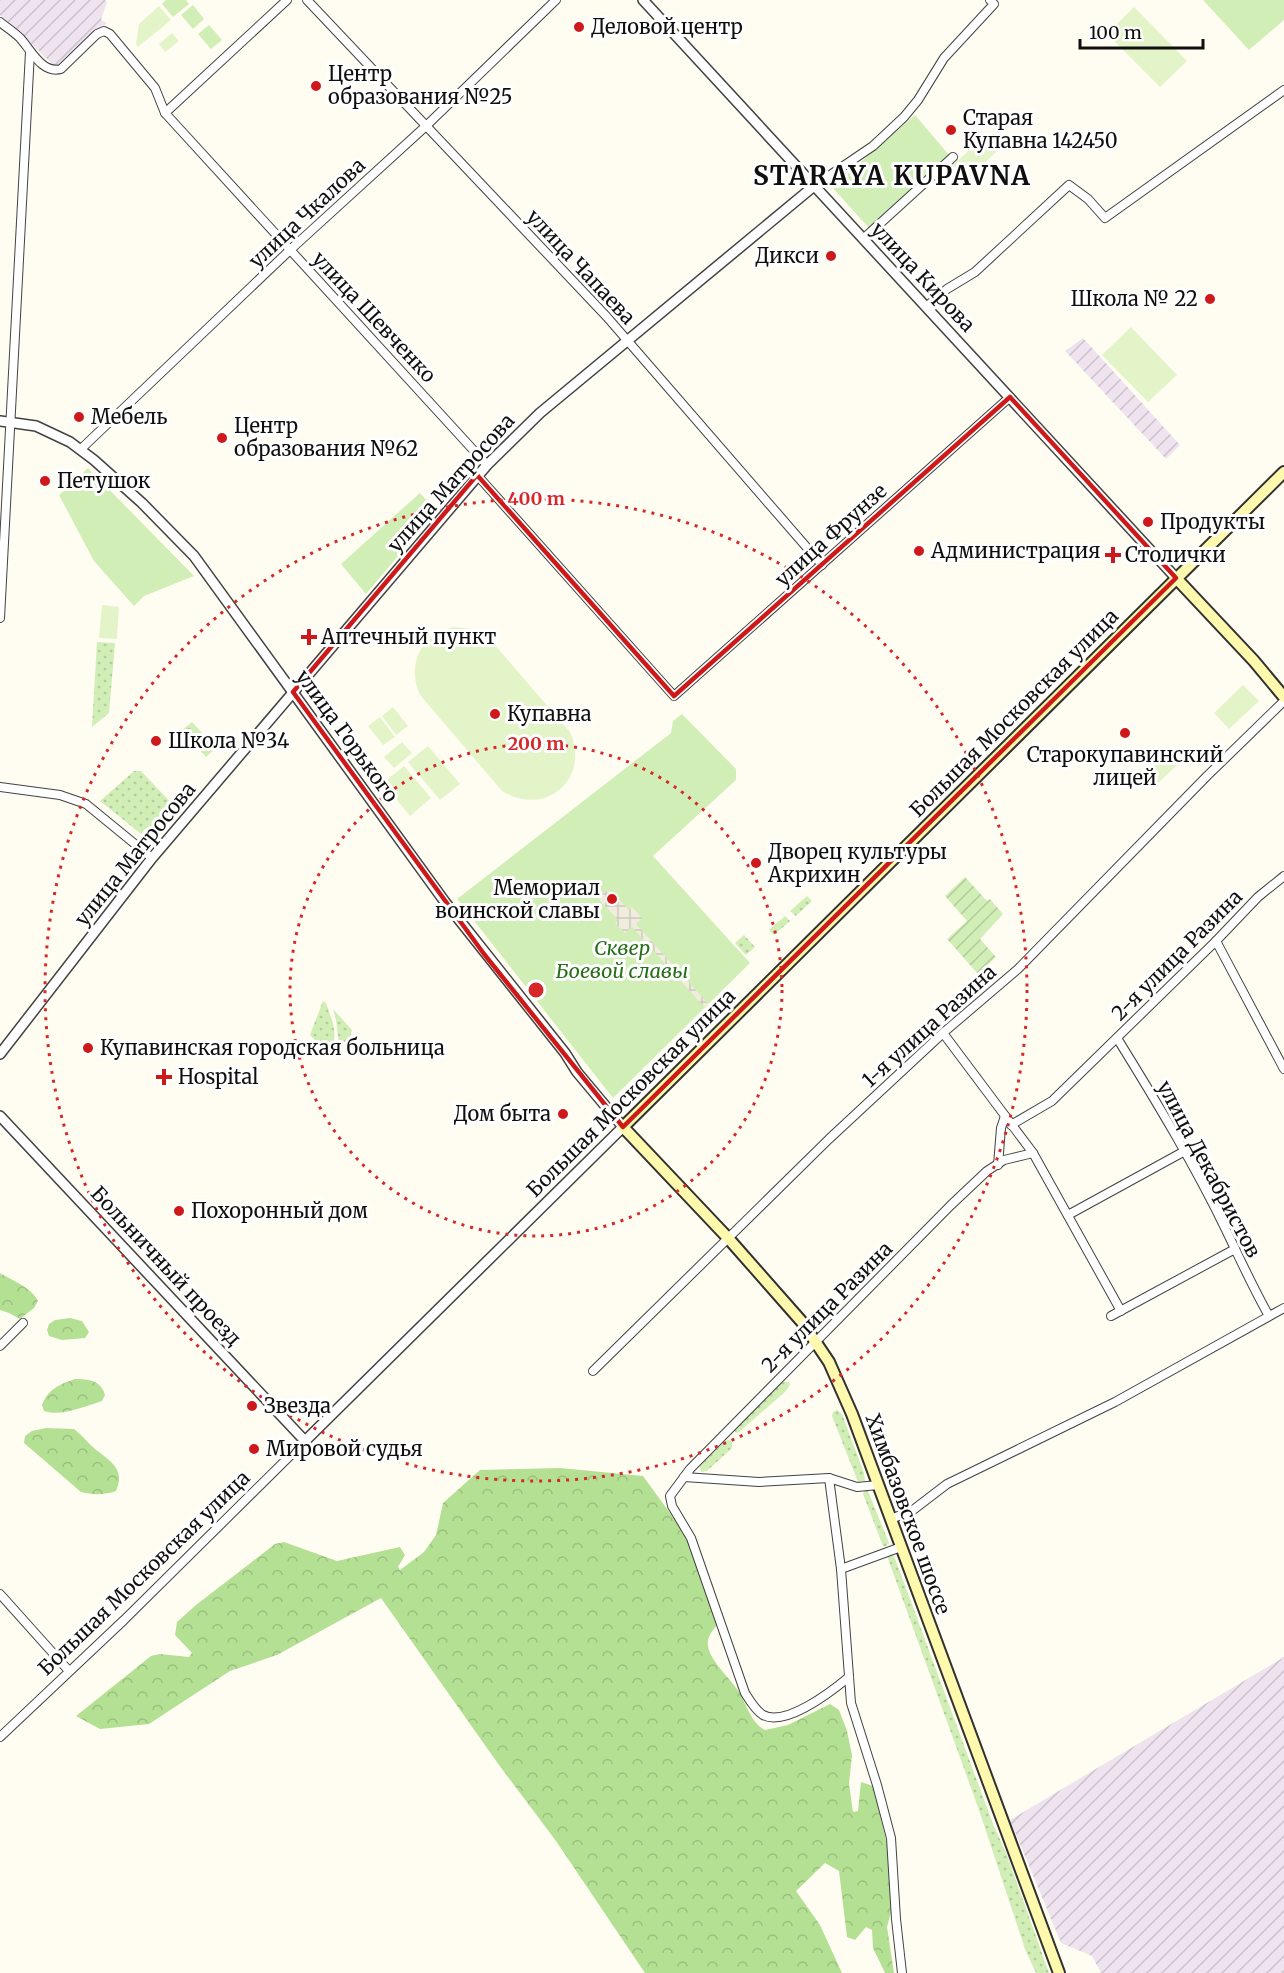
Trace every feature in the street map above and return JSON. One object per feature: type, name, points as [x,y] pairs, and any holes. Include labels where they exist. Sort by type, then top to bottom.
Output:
[{"type":"main road","name":"Большая Московская улица","points":[[623,1127],[1284,472]]},
{"type":"main road","points":[[1176,578],[1254,661],[1284,699]]},
{"type":"main road","name":"Химбазовское шоссе","points":[[623,1127],[728,1238],[789,1307],[816,1343],[843,1392],[1059,1973]]},
{"type":"street","points":[[165,113],[287,0]]},
{"type":"street","name":"улица Чапаева","points":[[307,0],[594,303],[822,565]]},
{"type":"street","name":"улица Чкалова","points":[[81,449],[290,250],[426,126],[556,0]]},
{"type":"street","name":"улица Кирова","points":[[643,0],[1176,578]]},
{"type":"street","name":"улица Матросова","points":[[0,1054],[152,858],[477,475],[540,413],[626,340],[814,186],[866,152],[904,117],[918,100],[944,58],[992,2]]},
{"type":"street","points":[[0,22],[19,38],[30,52],[5,422],[0,618]]},
{"type":"street","name":"улица Шевченко","points":[[30,52],[47,68],[54,71],[61,69],[98,34],[104,31],[110,34],[155,88],[165,113],[487,465]]},
{"type":"street","points":[[926,307],[946,289],[975,272],[1069,184],[1105,218],[1284,90]]},
{"type":"street","points":[[863,239],[953,157]]},
{"type":"street","name":"улица Фрунзе","points":[[477,475],[674,696],[1010,397]]},
{"type":"street","name":"улица Горького","points":[[5,422],[48,430],[81,449],[142,503],[194,556],[484,954],[623,1127]]},
{"type":"street","name":"1-я улица Разина","points":[[593,1371],[829,1138],[943,1033],[1018,969],[1284,699]]},
{"type":"street","points":[[0,787],[60,795],[86,804],[152,858]]},
{"type":"street","name":"2-я улица Разина","points":[[1011,1125],[1052,1101],[1258,897],[1284,876]]},
{"type":"street","points":[[1216,941],[1284,1069]]},
{"type":"street","points":[[943,1033],[1033,1153],[1121,1311]]},
{"type":"street","name":"улица Декабристов","points":[[1117,1038],[1226,1230],[1269,1316]]},
{"type":"street","name":"Больничный проезд","points":[[0,1116],[305,1441]]},
{"type":"street","points":[[998,1165],[1001,1128],[1005,1116]]},
{"type":"street","name":"Большая Московская улица","points":[[0,1737],[124,1620],[623,1127]]},
{"type":"street","points":[[1068,1215],[1183,1152]]},
{"type":"street","name":"2-я улица Разина","points":[[849,1677],[828,1695],[800,1710],[778,1717],[765,1716],[756,1710],[745,1693],[691,1538],[672,1506],[670,1496],[684,1477],[944,1212],[987,1172],[1004,1160],[1033,1153]]},
{"type":"street","points":[[1111,1316],[1234,1249]]},
{"type":"street","points":[[891,1519],[913,1510],[947,1484],[1114,1402],[1284,1308]]},
{"type":"street","points":[[0,1346],[23,1323]]},
{"type":"street","points":[[684,1477],[759,1482],[829,1478],[857,1487],[878,1485]]},
{"type":"street","points":[[829,1478],[841,1569],[853,1712],[877,1785],[891,1838],[902,1973]]},
{"type":"street","points":[[841,1569],[901,1548]]},
{"type":"street","points":[[0,1594],[69,1671]]},
{"type":"highlighted area","points":[[1010,397],[1176,578],[623,1127],[484,954],[293,692],[477,475],[674,696]]},
{"type":"shaded area","points":[[0,0],[105,0],[107,2],[101,20],[107,23],[56,68],[0,15]]},
{"type":"shaded area","points":[[1083,338],[1180,445],[1166,459],[1065,351]]},
{"type":"shaded area","points":[[606,891],[611,891],[629,910],[632,907],[642,918],[636,924],[711,1007],[707,1010],[632,927],[625,933],[615,923],[618,920],[598,898]]},
{"type":"shaded area","points":[[1284,1657],[1284,1973],[1101,1973],[1092,1956],[1061,1943],[1010,1820]]},
{"type":"green space","points":[[166,0],[186,0],[189,4],[173,17],[162,4]]},
{"type":"green space","points":[[1203,0],[1284,0],[1284,20],[1249,50]]},
{"type":"green space","points":[[193,5],[204,19],[193,29],[181,15]]},
{"type":"green space","points":[[159,6],[171,20],[138,47],[136,44],[139,24]]},
{"type":"green space","points":[[1134,7],[1187,61],[1160,87],[1107,34]]},
{"type":"green space","points":[[209,25],[222,40],[211,49],[198,34]]},
{"type":"green space","points":[[172,33],[179,41],[165,52],[159,44]]},
{"type":"green space","points":[[915,115],[949,155],[869,228],[832,187]]},
{"type":"green space","points":[[984,137],[997,151],[967,180],[953,165]]},
{"type":"green space","points":[[1131,327],[1177,375],[1148,402],[1102,355]]},
{"type":"green space","points":[[88,468],[194,576],[144,596],[134,606],[94,561],[59,495]]},
{"type":"green space","points":[[420,493],[436,511],[366,594],[341,564]]},
{"type":"green space","points":[[102,605],[119,607],[117,639],[99,638]]},
{"type":"green space","name":"Купавна","points":[[454,627],[472,629],[488,637],[570,732],[575,749],[574,765],[569,778],[560,789],[548,797],[534,800],[518,798],[502,791],[420,695],[415,672],[419,652],[433,637]]},
{"type":"green space","points":[[97,642],[115,643],[109,713],[92,727]]},
{"type":"green space","points":[[1243,685],[1259,701],[1229,729],[1214,713]]},
{"type":"green space","points":[[393,707],[408,726],[396,735],[382,716]]},
{"type":"green space","name":"Сквер Боевой славы","points":[[682,714],[736,769],[736,780],[653,856],[750,963],[613,1098],[457,899],[671,733],[673,721]]},
{"type":"green space","points":[[380,717],[395,737],[383,745],[368,726]]},
{"type":"green space","points":[[192,722],[216,748],[206,757],[182,730]]},
{"type":"green space","points":[[402,742],[412,753],[394,768],[384,757]]},
{"type":"green space","points":[[428,746],[460,784],[440,800],[408,762]]},
{"type":"green space","points":[[1165,752],[1177,765],[1152,789],[1140,777]]},
{"type":"green space","points":[[404,766],[431,798],[410,816],[383,783]]},
{"type":"green space","points":[[134,771],[141,771],[174,806],[151,833],[145,829],[141,834],[100,801]]},
{"type":"green space","points":[[965,877],[987,901],[990,899],[1003,914],[980,939],[996,957],[978,974],[947,939],[967,921],[945,896]]},
{"type":"green space","points":[[807,896],[812,901],[796,916],[790,911]]},
{"type":"green space","points":[[785,916],[790,921],[774,935],[769,930]]},
{"type":"green space","points":[[744,935],[755,947],[746,955],[735,943]]},
{"type":"green space","points":[[323,1001],[326,1003],[334,1032],[330,1049],[325,1050],[310,1035]]},
{"type":"green space","points":[[333,1009],[352,1030],[349,1040],[339,1044],[336,1020]]},
{"type":"green space","points":[[0,1273],[26,1288],[38,1301],[34,1308],[20,1319],[0,1310]]},
{"type":"green space","points":[[70,1318],[82,1321],[89,1332],[85,1338],[62,1340],[49,1336],[47,1330],[49,1324],[55,1320]]},
{"type":"green space","points":[[75,1379],[97,1383],[105,1395],[102,1401],[66,1412],[44,1411],[42,1405],[51,1391]]},
{"type":"green space","points":[[789,1382],[790,1385],[785,1392],[736,1433],[734,1430],[778,1384]]},
{"type":"green space","points":[[837,1410],[842,1414],[865,1481],[858,1482],[832,1416]]},
{"type":"green space","points":[[46,1428],[74,1429],[111,1462],[118,1471],[119,1483],[116,1491],[99,1494],[81,1492],[24,1443],[25,1436],[32,1431]]},
{"type":"green space","points":[[725,1441],[732,1442],[732,1448],[707,1471],[701,1472],[700,1466]]},
{"type":"green space","points":[[560,1468],[643,1476],[686,1535],[717,1625],[708,1640],[710,1652],[739,1692],[760,1727],[765,1730],[788,1725],[830,1704],[839,1710],[847,1731],[852,1755],[849,1784],[853,1812],[858,1811],[861,1782],[873,1786],[888,1848],[891,1912],[887,1927],[894,1973],[885,1973],[873,1948],[872,1930],[866,1927],[855,1940],[847,1937],[839,1871],[825,1863],[796,1891],[820,1925],[842,1973],[645,1973],[556,1841],[499,1765],[381,1598],[277,1655],[230,1671],[149,1724],[100,1729],[76,1716],[151,1656],[160,1654],[189,1657],[192,1653],[175,1635],[177,1622],[275,1544],[284,1542],[337,1561],[400,1547],[405,1555],[398,1567],[400,1570],[424,1552],[436,1535],[443,1503],[480,1470]]},
{"type":"green space","points":[[864,1491],[868,1491],[889,1543],[886,1546],[883,1546],[863,1494]]},
{"type":"green space","points":[[889,1553],[893,1554],[899,1569],[1049,1973],[1036,1973],[1025,1949],[979,1810],[887,1556]]},
{"type":"place","name":"Деловой центр","points":[[579,27]]},
{"type":"place","name":"Центр образования №25","points":[[316,86]]},
{"type":"place","name":"Старая Купавна 142450","points":[[951,130]]},
{"type":"place","name":"Дикси","points":[[831,256]]},
{"type":"place","name":"Школа № 22","points":[[1210,299]]},
{"type":"place","name":"Мебель","points":[[79,417]]},
{"type":"place","name":"Центр образования №62","points":[[222,438]]},
{"type":"place","name":"Петушок","points":[[45,481]]},
{"type":"place","name":"Продукты","points":[[1148,522]]},
{"type":"place","name":"Администрация","points":[[919,551]]},
{"type":"place","name":"Столички","points":[[1113,555]]},
{"type":"place","name":"Аптечный пункт","points":[[309,637]]},
{"type":"place","name":"Купавна","points":[[495,714]]},
{"type":"place","name":"Старокупавинский лицей","points":[[1125,733]]},
{"type":"place","name":"Школа №34","points":[[156,741]]},
{"type":"place","name":"Дворец культуры Акрихин","points":[[756,863]]},
{"type":"place","name":"Мемориал воинской славы","points":[[612,899]]},
{"type":"place","name":"Купавинская городская больница","points":[[88,1048]]},
{"type":"place","name":"Hospital","points":[[164,1077]]},
{"type":"place","name":"Дом быта","points":[[563,1114]]},
{"type":"place","name":"Похоронный дом","points":[[179,1211]]},
{"type":"place","name":"Звезда","points":[[252,1406]]},
{"type":"place","name":"Мировой судья","points":[[254,1449]]},
{"type":"district","name":"STARAYA KUPAVNA","points":[[892,176]]}]
